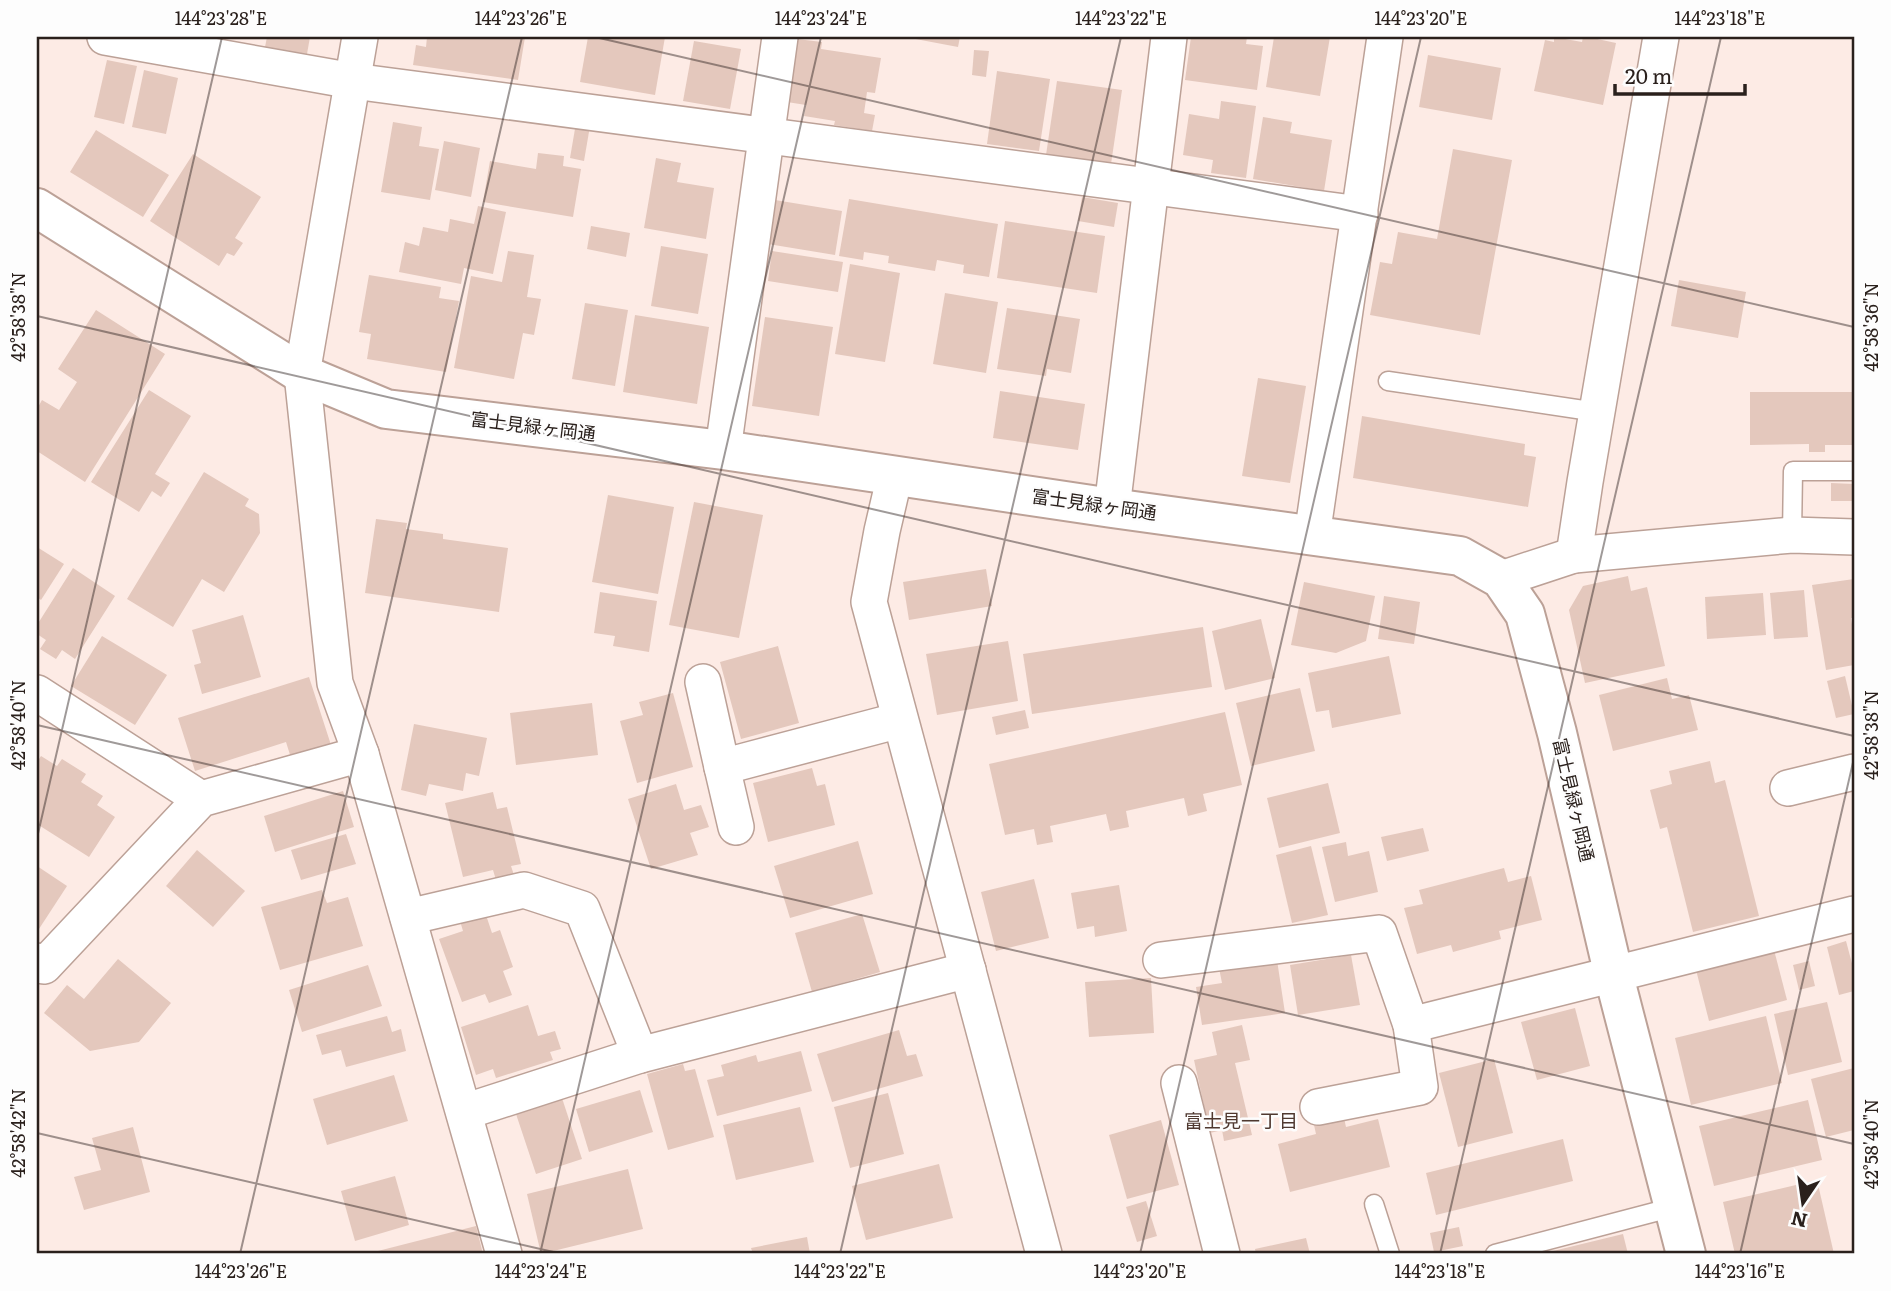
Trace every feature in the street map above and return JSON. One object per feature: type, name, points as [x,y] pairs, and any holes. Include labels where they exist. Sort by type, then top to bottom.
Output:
[{"type":"street","points":[[105,37],[353,81],[1360,215]]},
{"type":"street","points":[[360,37],[302,374],[335,683],[360,754],[504,1254]]},
{"type":"street","points":[[723,450],[780,37]]},
{"type":"street","points":[[1112,508],[1169,37]]},
{"type":"street","points":[[1312,536],[1385,37]]},
{"type":"street","points":[[1574,555],[1661,37]]},
{"type":"street","name":"富士見緑ヶ岡通","points":[[37,208],[302,374],[386,409],[723,450],[1460,556],[1501,579],[1525,614],[1686,1254]]},
{"type":"street","points":[[895,475],[869,602],[1044,1254]]},
{"type":"street","points":[[1501,579],[1574,555],[1792,535],[1854,537]]},
{"type":"street","points":[[703,681],[736,827]]},
{"type":"street","points":[[37,694],[201,799]]},
{"type":"street","points":[[722,767],[900,720]]},
{"type":"street","points":[[37,961],[44,966],[201,799],[360,754]]},
{"type":"street","points":[[1788,788],[1854,772]]},
{"type":"street","points":[[408,917],[524,890],[582,909],[640,1055]]},
{"type":"street","points":[[1411,1025],[1854,914]]},
{"type":"street","points":[[1161,960],[1379,933],[1411,1025],[1420,1087],[1318,1107]]},
{"type":"street","points":[[464,1112],[640,1055],[968,970]]},
{"type":"street","points":[[1180,1083],[1222,1254]]},
{"type":"lane","points":[[1388,381],[1597,412]]},
{"type":"lane","points":[[1792,535],[1793,471],[1854,471]]},
{"type":"lane","points":[[1374,1204],[1390,1254]]},
{"type":"lane","points":[[1495,1254],[1674,1207]]},
{"type":"building","points":[[267,37],[310,37],[307,54],[265,47]]},
{"type":"building","points":[[427,37],[525,37],[518,80],[413,65],[416,45],[426,47]]},
{"type":"building","points":[[588,37],[665,37],[655,95],[580,82]]},
{"type":"building","points":[[905,37],[960,37],[958,47]]},
{"type":"building","points":[[1191,37],[1247,37],[1246,44],[1263,46],[1257,90],[1185,80]]},
{"type":"building","points":[[1274,37],[1330,37],[1320,96],[1266,87]]},
{"type":"building","points":[[1554,37],[1582,42],[1583,37],[1588,37],[1616,43],[1603,105],[1534,91],[1545,40],[1554,42]]},
{"type":"building","points":[[797,39],[822,42],[821,49],[881,58],[875,93],[867,92],[864,113],[875,115],[872,131],[834,125],[835,121],[804,116],[806,105],[787,102]]},
{"type":"building","points":[[694,41],[741,49],[730,109],[683,101]]},
{"type":"building","points":[[974,50],[989,51],[986,77],[972,75]]},
{"type":"building","points":[[1428,55],[1501,68],[1492,120],[1419,107]]},
{"type":"building","points":[[107,60],[137,66],[124,124],[94,117]]},
{"type":"building","points":[[144,70],[178,78],[166,134],[132,127]]},
{"type":"building","points":[[997,71],[1050,79],[1039,151],[987,144]]},
{"type":"building","points":[[1057,81],[1122,90],[1111,164],[1046,155]]},
{"type":"building","points":[[1221,101],[1256,106],[1246,178],[1211,173],[1213,160],[1183,155],[1189,114],[1219,119]]},
{"type":"building","points":[[1263,117],[1292,122],[1290,133],[1332,140],[1324,191],[1253,179]]},
{"type":"building","points":[[393,122],[422,127],[419,146],[439,149],[430,200],[381,192]]},
{"type":"building","points":[[576,123],[590,126],[584,161],[570,158]]},
{"type":"building","points":[[96,130],[169,175],[143,217],[70,172]]},
{"type":"building","points":[[444,141],[480,148],[471,197],[435,190]]},
{"type":"building","points":[[1453,149],[1512,160],[1480,335],[1370,315],[1380,262],[1392,264],[1398,232],[1437,239]]},
{"type":"building","points":[[538,153],[564,156],[563,166],[581,169],[573,217],[483,202],[490,161],[536,169]]},
{"type":"building","points":[[193,154],[261,197],[235,238],[243,243],[234,256],[227,253],[219,266],[150,221]]},
{"type":"building","points":[[656,158],[681,163],[677,182],[714,188],[706,239],[644,228]]},
{"type":"building","points":[[1082,197],[1118,203],[1114,227],[1078,221]]},
{"type":"building","points":[[849,199],[998,224],[989,277],[963,273],[964,265],[937,260],[935,271],[888,263],[889,256],[864,252],[863,260],[839,256]]},
{"type":"building","points":[[775,200],[842,211],[835,255],[768,244]]},
{"type":"building","points":[[478,206],[506,212],[493,274],[464,268],[461,284],[399,272],[405,242],[419,246],[423,227],[448,232],[450,219],[474,224]]},
{"type":"building","points":[[1005,221],[1105,236],[1097,293],[997,278]]},
{"type":"building","points":[[591,226],[630,233],[626,257],[587,249]]},
{"type":"building","points":[[661,246],[708,254],[698,314],[651,306]]},
{"type":"building","points":[[508,251],[534,255],[527,297],[541,299],[534,335],[523,333],[514,379],[454,368],[471,276],[502,282]]},
{"type":"building","points":[[772,251],[843,262],[838,292],[768,281]]},
{"type":"building","points":[[850,264],[900,273],[885,362],[835,354]]},
{"type":"building","points":[[369,275],[441,287],[439,298],[459,301],[446,372],[367,359],[371,334],[359,332]]},
{"type":"building","points":[[1679,280],[1746,292],[1738,338],[1671,326]]},
{"type":"building","points":[[945,293],[998,302],[986,373],[933,364]]},
{"type":"building","points":[[585,303],[628,310],[615,386],[572,379]]},
{"type":"building","points":[[1007,308],[1080,319],[1071,373],[1047,369],[1046,376],[997,369]]},
{"type":"building","points":[[96,310],[165,354],[85,482],[37,451],[37,409],[42,400],[59,410],[77,382],[58,369]]},
{"type":"building","points":[[635,315],[709,327],[697,404],[623,392]]},
{"type":"building","points":[[765,317],[833,327],[819,416],[752,406]]},
{"type":"building","points":[[1258,378],[1306,386],[1290,483],[1242,476]]},
{"type":"building","points":[[149,390],[191,416],[155,474],[170,483],[161,497],[152,491],[139,512],[91,482]]},
{"type":"building","points":[[1000,391],[1085,404],[1078,450],[993,438]]},
{"type":"building","points":[[1750,392],[1854,392],[1854,445],[1825,445],[1825,452],[1809,452],[1809,444],[1750,445]]},
{"type":"building","points":[[1362,416],[1525,444],[1524,455],[1536,457],[1528,507],[1353,478]]},
{"type":"building","points":[[204,472],[249,499],[245,506],[259,514],[260,533],[224,592],[202,579],[173,627],[127,599]]},
{"type":"building","points":[[1831,483],[1854,484],[1854,501],[1831,501]]},
{"type":"building","points":[[608,495],[674,507],[658,594],[592,582]]},
{"type":"building","points":[[694,502],[763,515],[739,638],[669,625]]},
{"type":"building","points":[[376,519],[407,523],[406,529],[443,534],[443,539],[508,548],[499,612],[365,593]]},
{"type":"building","points":[[37,547],[64,564],[41,600],[37,597]]},
{"type":"building","points":[[73,568],[115,596],[75,659],[62,650],[56,659],[40,649],[46,640],[37,634],[37,625]]},
{"type":"building","points":[[986,569],[992,606],[909,620],[903,582]]},
{"type":"building","points":[[1628,576],[1631,591],[1647,587],[1665,666],[1585,683],[1569,610],[1583,586]]},
{"type":"building","points":[[1854,579],[1854,618],[1851,618],[1854,665],[1826,670],[1812,585]]},
{"type":"building","points":[[1304,582],[1375,596],[1366,641],[1336,653],[1291,645]]},
{"type":"building","points":[[1804,590],[1808,637],[1774,639],[1770,593]]},
{"type":"building","points":[[600,592],[657,601],[649,652],[613,646],[615,636],[594,633]]},
{"type":"building","points":[[1763,593],[1766,635],[1707,639],[1705,597]]},
{"type":"building","points":[[1384,596],[1420,602],[1414,644],[1378,639]]},
{"type":"building","points":[[243,615],[261,677],[202,694],[194,665],[201,663],[192,630]]},
{"type":"building","points":[[1261,619],[1275,678],[1225,690],[1212,631]]},
{"type":"building","points":[[1203,627],[1212,687],[1032,714],[1023,654]]},
{"type":"building","points":[[102,636],[167,675],[135,725],[71,686]]},
{"type":"building","points":[[1008,641],[1018,701],[937,715],[926,654]]},
{"type":"building","points":[[778,646],[799,723],[741,739],[720,662]]},
{"type":"building","points":[[1389,656],[1401,714],[1332,728],[1329,710],[1316,712],[1308,673]]},
{"type":"building","points":[[1845,676],[1854,714],[1836,718],[1827,681]]},
{"type":"building","points":[[309,677],[331,745],[291,758],[286,742],[195,771],[178,718]]},
{"type":"building","points":[[1667,678],[1672,699],[1689,695],[1698,730],[1613,751],[1599,695]]},
{"type":"building","points":[[1300,688],[1315,751],[1251,766],[1236,703]]},
{"type":"building","points":[[673,693],[693,767],[637,783],[620,721],[643,715],[639,702]]},
{"type":"building","points":[[592,703],[598,755],[516,765],[510,713]]},
{"type":"building","points":[[1025,710],[1029,728],[996,735],[992,717]]},
{"type":"building","points":[[1225,712],[1242,785],[1203,794],[1207,811],[1188,816],[1184,798],[1126,811],[1129,827],[1110,831],[1106,814],[1050,826],[1053,842],[1037,845],[1034,829],[1005,835],[989,764]]},
{"type":"building","points":[[414,724],[487,738],[479,776],[466,773],[463,791],[429,784],[426,796],[401,790]]},
{"type":"building","points":[[41,756],[57,766],[62,759],[86,774],[81,782],[103,796],[97,805],[115,817],[89,857],[37,824],[37,762]]},
{"type":"building","points":[[1710,761],[1715,783],[1725,780],[1759,916],[1693,932],[1667,827],[1660,829],[1650,790],[1672,784],[1669,771]]},
{"type":"building","points":[[812,768],[817,786],[825,784],[835,825],[768,842],[753,783]]},
{"type":"building","points":[[1328,783],[1340,833],[1279,848],[1267,798]]},
{"type":"building","points":[[676,784],[684,810],[701,805],[709,827],[690,833],[698,855],[651,869],[628,799]]},
{"type":"building","points":[[343,791],[354,827],[275,852],[264,816]]},
{"type":"building","points":[[493,792],[497,809],[507,807],[521,864],[511,866],[514,875],[496,880],[493,870],[463,877],[445,803]]},
{"type":"building","points":[[1423,828],[1429,851],[1387,861],[1381,837]]},
{"type":"building","points":[[346,834],[356,864],[301,880],[291,850]]},
{"type":"building","points":[[858,841],[873,894],[790,918],[774,866]]},
{"type":"building","points":[[1346,842],[1348,856],[1369,851],[1378,892],[1335,902],[1322,847]]},
{"type":"building","points":[[1311,846],[1328,915],[1292,923],[1276,855]]},
{"type":"building","points":[[197,850],[245,891],[213,927],[166,886]]},
{"type":"building","points":[[37,866],[67,886],[37,932]]},
{"type":"building","points":[[1504,868],[1508,882],[1531,876],[1542,920],[1499,931],[1501,939],[1453,952],[1451,945],[1417,954],[1404,908],[1423,904],[1419,890]]},
{"type":"building","points":[[1034,879],[1049,938],[996,951],[981,892]]},
{"type":"building","points":[[1119,885],[1127,931],[1095,937],[1094,926],[1077,929],[1071,893]]},
{"type":"building","points":[[322,890],[327,903],[348,897],[363,946],[280,970],[261,907]]},
{"type":"building","points":[[485,912],[492,933],[500,930],[513,967],[503,971],[512,995],[489,1003],[485,994],[462,1002],[439,939],[463,931],[460,921]]},
{"type":"building","points":[[862,914],[880,972],[812,992],[795,933]]},
{"type":"building","points":[[1846,941],[1854,971],[1854,991],[1839,995],[1827,947]]},
{"type":"building","points":[[1773,946],[1787,1000],[1709,1021],[1695,966]]},
{"type":"building","points":[[1351,955],[1360,1005],[1298,1015],[1290,965]]},
{"type":"building","points":[[118,959],[171,1003],[139,1042],[90,1051],[44,1013],[67,985],[84,999]]},
{"type":"building","points":[[1277,960],[1285,1013],[1202,1025],[1196,987],[1222,983],[1219,968]]},
{"type":"building","points":[[1809,961],[1815,986],[1799,990],[1793,965]]},
{"type":"building","points":[[368,965],[382,1006],[302,1032],[289,990]]},
{"type":"building","points":[[1151,978],[1154,1033],[1089,1037],[1085,982]]},
{"type":"building","points":[[1827,1002],[1842,1062],[1788,1075],[1774,1014]]},
{"type":"building","points":[[528,1005],[538,1036],[555,1031],[561,1049],[550,1052],[553,1060],[496,1078],[493,1069],[476,1075],[461,1027]]},
{"type":"building","points":[[1575,1008],[1590,1066],[1537,1080],[1521,1022]]},
{"type":"building","points":[[387,1016],[392,1032],[401,1029],[406,1051],[346,1067],[341,1050],[322,1055],[316,1035]]},
{"type":"building","points":[[1766,1016],[1782,1083],[1691,1105],[1675,1038]]},
{"type":"building","points":[[1242,1025],[1250,1060],[1235,1063],[1252,1135],[1224,1141],[1222,1130],[1210,1133],[1194,1060],[1217,1055],[1212,1032]]},
{"type":"building","points":[[899,1030],[907,1056],[916,1054],[923,1076],[832,1102],[817,1054]]},
{"type":"building","points":[[801,1051],[812,1091],[717,1116],[707,1080],[724,1076],[721,1065],[756,1055],[758,1062]]},
{"type":"building","points":[[1494,1059],[1513,1133],[1458,1147],[1439,1073]]},
{"type":"building","points":[[683,1064],[685,1071],[695,1069],[714,1137],[668,1150],[647,1074]]},
{"type":"building","points":[[1854,1068],[1854,1130],[1826,1137],[1811,1079]]},
{"type":"building","points":[[394,1075],[408,1121],[327,1145],[313,1099]]},
{"type":"building","points":[[640,1090],[653,1132],[589,1152],[576,1109]]},
{"type":"building","points":[[560,1092],[582,1159],[536,1174],[514,1108]]},
{"type":"building","points":[[888,1093],[904,1154],[850,1168],[834,1107]]},
{"type":"building","points":[[1808,1100],[1822,1160],[1714,1186],[1699,1126]]},
{"type":"building","points":[[800,1107],[814,1162],[736,1180],[723,1125]]},
{"type":"building","points":[[1344,1118],[1346,1127],[1378,1119],[1390,1167],[1290,1192],[1278,1144],[1316,1134],[1314,1125]]},
{"type":"building","points":[[1161,1120],[1179,1185],[1127,1199],[1109,1135]]},
{"type":"building","points":[[133,1127],[150,1192],[84,1210],[74,1177],[101,1170],[92,1138]]},
{"type":"building","points":[[1563,1139],[1573,1181],[1436,1215],[1426,1173]]},
{"type":"building","points":[[939,1164],[953,1218],[866,1240],[852,1186]]},
{"type":"building","points":[[628,1169],[643,1229],[541,1254],[527,1194]]},
{"type":"building","points":[[395,1176],[409,1225],[355,1241],[341,1191]]},
{"type":"building","points":[[1817,1180],[1834,1254],[1735,1254],[1723,1202]]},
{"type":"building","points":[[1146,1201],[1157,1236],[1137,1242],[1126,1207]]},
{"type":"building","points":[[476,1226],[483,1254],[370,1254],[370,1253]]},
{"type":"building","points":[[1459,1227],[1463,1246],[1434,1252],[1430,1233]]},
{"type":"building","points":[[1623,1234],[1628,1254],[1545,1254],[1545,1253]]},
{"type":"building","points":[[807,1237],[810,1254],[753,1254],[751,1248]]},
{"type":"building","points":[[1306,1238],[1310,1254],[1256,1254],[1255,1249]]},
{"type":"district","name":"富士見一丁目","points":[[1241,1121]]}]
